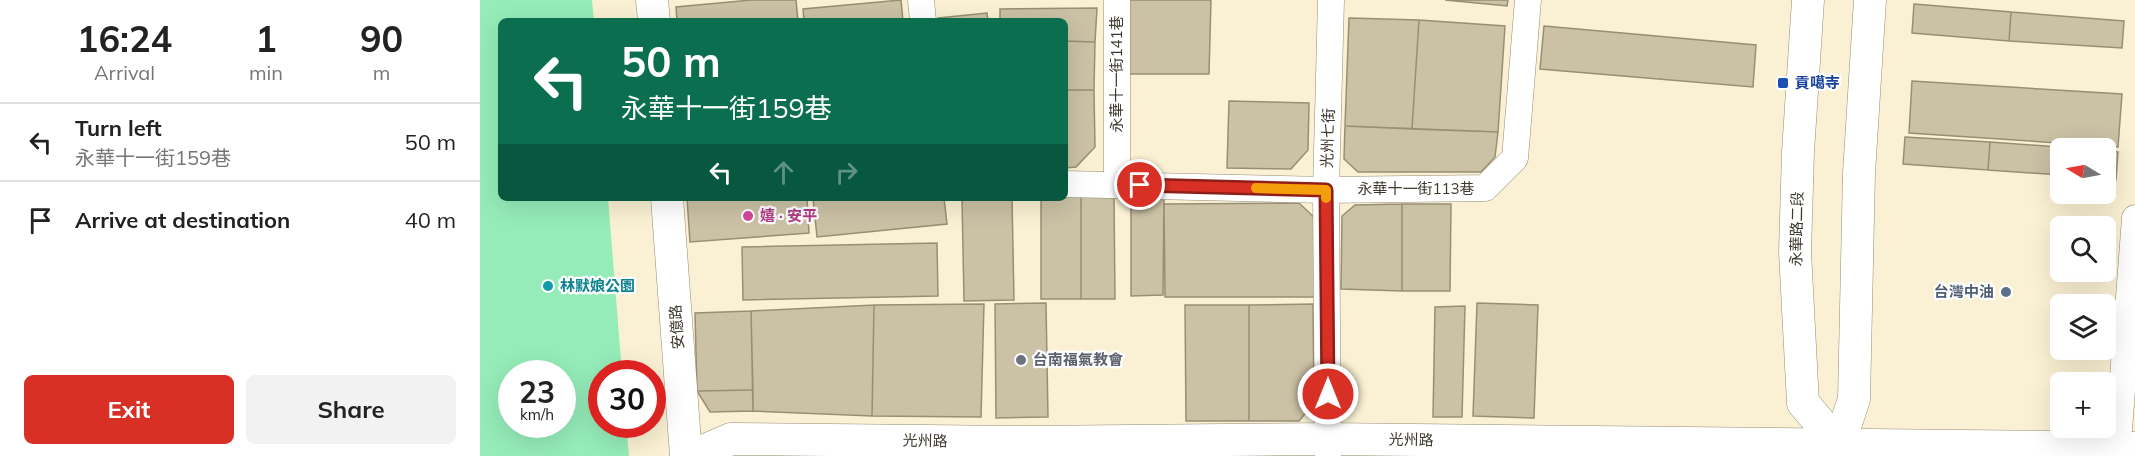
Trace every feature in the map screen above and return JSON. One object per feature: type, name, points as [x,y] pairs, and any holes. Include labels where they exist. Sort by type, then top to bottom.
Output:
[{"type":"street","points":[[652,0],[654,18]]},
{"type":"street","points":[[921,0],[923,18]]},
{"type":"street","name":"永華十一街141巷","points":[[1117,0],[1117,185]]},
{"type":"street","name":"光州七街","points":[[1328,448],[1326,190],[1331,0]]},
{"type":"street","name":"永華十一街113巷","points":[[1068,184],[1326,190],[1485,188],[1515,158],[1528,0]]},
{"type":"street","name":"永華路二段","points":[[1808,0],[1798,152],[1795,252],[1803,403],[1840,450]]},
{"type":"street","points":[[1840,450],[1854,399],[1859,173],[1870,0]]},
{"type":"street","name":"安億路","points":[[667,201],[686,456]]},
{"type":"street","points":[[2123,451],[2135,218]]},
{"type":"street","name":"光州路","points":[[692,456],[731,439],[1029,449],[2123,451]]},
{"type":"green space","name":"林默娘公園","points":[[480,0],[592,0],[594,18],[498,18],[498,201],[608,201],[621,360],[588,360],[588,438],[627,438],[629,456],[480,456]]},
{"type":"building","points":[[751,0],[796,0],[798,18],[677,18],[676,7]]},
{"type":"building","points":[[901,0],[903,18],[804,18],[803,9]]},
{"type":"building","points":[[1126,0],[1211,0],[1209,74],[1125,74]]},
{"type":"building","points":[[1445,0],[1508,0],[1507,6]]},
{"type":"building","points":[[1914,4],[2011,12],[2009,41],[1912,33]]},
{"type":"building","points":[[1097,8],[1095,42],[1068,41],[1068,18],[1000,18],[1000,9]]},
{"type":"building","points":[[2011,12],[2124,21],[2122,48],[2009,41]]},
{"type":"building","points":[[987,13],[988,18],[938,18]]},
{"type":"building","points":[[1349,18],[1419,20],[1412,129],[1345,126]]},
{"type":"building","points":[[1419,20],[1505,26],[1498,132],[1412,129]]},
{"type":"building","points":[[1544,26],[1756,45],[1753,87],[1540,69]]},
{"type":"building","points":[[1068,41],[1095,42],[1094,90],[1068,90]]},
{"type":"building","points":[[1912,81],[2122,94],[2118,147],[2116,147],[2116,138],[2050,138],[2050,142],[1909,133]]},
{"type":"building","points":[[1068,90],[1094,90],[1095,147],[1076,167],[1068,168]]},
{"type":"building","points":[[1229,101],[1309,103],[1308,150],[1291,169],[1227,168]]},
{"type":"building","points":[[1345,126],[1498,132],[1495,157],[1481,172],[1358,172],[1344,159]]},
{"type":"building","points":[[1905,137],[1990,142],[1988,170],[1903,164]]},
{"type":"building","points":[[1990,142],[2050,146],[2050,174],[1988,170]]},
{"type":"building","points":[[2116,152],[2118,152],[2116,180]]},
{"type":"building","points":[[1131,192],[1164,192],[1163,295],[1131,296]]},
{"type":"building","points":[[1068,194],[1081,194],[1081,299],[1041,299],[1041,201],[1068,201]]},
{"type":"building","points":[[1081,194],[1114,194],[1115,299],[1081,299]]},
{"type":"building","name":"嬉 · 安平","points":[[687,201],[807,201],[809,233],[690,242]]},
{"type":"building","points":[[813,201],[944,201],[947,224],[817,237]]},
{"type":"building","points":[[962,201],[1012,201],[1014,300],[964,301]]},
{"type":"building","points":[[1299,203],[1317,220],[1317,297],[1165,297],[1164,204]]},
{"type":"building","points":[[1402,204],[1451,204],[1450,291],[1402,291]]},
{"type":"building","points":[[1402,204],[1402,291],[1341,289],[1342,216],[1355,205]]},
{"type":"building","points":[[937,243],[938,296],[743,300],[742,247]]},
{"type":"building","name":"台南福氣教會","points":[[1046,303],[1048,417],[996,418],[995,304]]},
{"type":"building","points":[[1477,303],[1538,305],[1534,418],[1473,416]]},
{"type":"building","points":[[984,304],[981,417],[872,416],[874,305]]},
{"type":"building","points":[[1313,304],[1314,403],[1299,421],[1249,421],[1249,305]]},
{"type":"building","points":[[874,305],[872,416],[753,411],[751,311]]},
{"type":"building","points":[[1185,305],[1249,305],[1249,421],[1186,421]]},
{"type":"building","points":[[1465,306],[1462,417],[1433,417],[1435,307]]},
{"type":"building","points":[[751,311],[753,390],[697,391],[695,313]]},
{"type":"building","points":[[753,390],[753,411],[710,412],[697,391]]},
{"type":"slow traffic","points":[[1256,188],[1326,190],[1326,198]]},
{"type":"place","name":"貢噶寺","points":[[1783,83]]},
{"type":"place","name":"嬉 · 安平","points":[[748,216]]},
{"type":"place","name":"林默娘公園","points":[[548,286]]},
{"type":"place","name":"台灣中油","points":[[2006,292]]},
{"type":"place","name":"台南福氣教會","points":[[1021,360]]},
{"type":"route","points":[[1140,185],[1326,190],[1328,394]]}]
